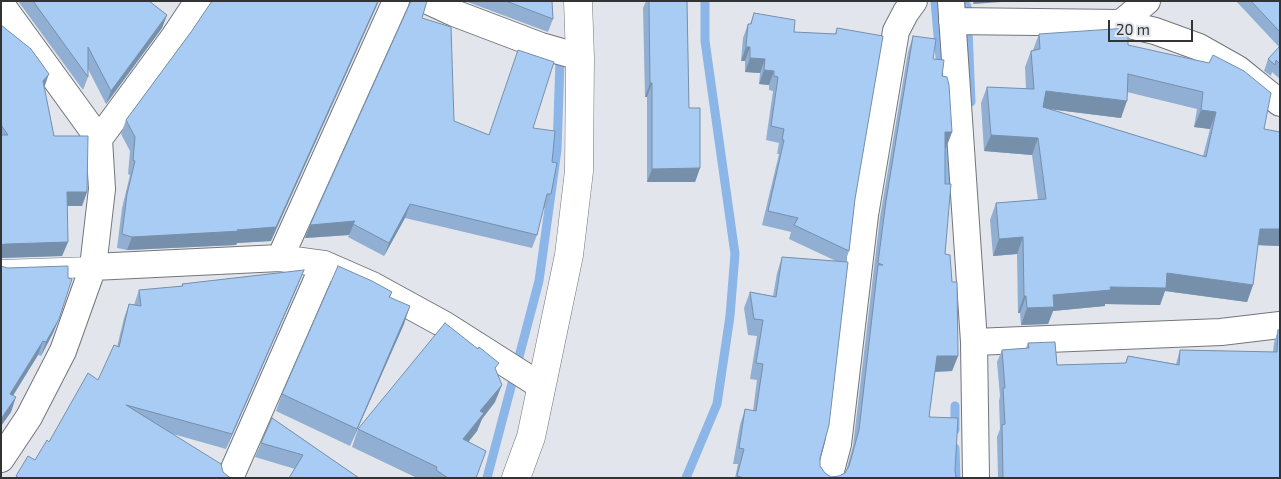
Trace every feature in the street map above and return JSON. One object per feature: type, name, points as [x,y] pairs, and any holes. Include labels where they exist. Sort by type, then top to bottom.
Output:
[{"type":"main road","points":[[516,478],[531,436],[569,256],[579,171],[580,57],[578,1]]},
{"type":"street","points":[[99,140],[198,1]]},
{"type":"street","points":[[280,258],[396,1]]},
{"type":"street","points":[[428,1],[454,14],[541,46],[580,57]]},
{"type":"street","points":[[829,478],[838,444],[854,324],[865,215],[896,31],[914,1]]},
{"type":"street","points":[[1121,22],[1147,1]]},
{"type":"street","points":[[1,4],[99,140],[102,189],[93,268],[63,351],[28,416],[1,460]]},
{"type":"street","points":[[976,478],[974,342],[952,11],[1121,22],[1155,31],[1199,47],[1238,69],[1280,103]]},
{"type":"street","points":[[1,270],[93,268],[280,258],[324,264],[372,285],[444,325],[541,386]]},
{"type":"street","points":[[230,478],[324,264]]},
{"type":"street","points":[[974,342],[1221,332],[1280,326]]},
{"type":"building","points":[[33,1],[149,1],[167,15],[111,91],[88,47],[88,77]]},
{"type":"building","points":[[212,1],[378,1],[276,227],[237,230],[241,231],[132,237],[122,234],[127,194],[135,161],[133,160],[135,137],[126,120]]},
{"type":"building","points":[[411,1],[427,1],[422,18],[451,27],[454,121],[489,135],[518,50],[554,62],[533,128],[555,131],[552,162],[557,163],[551,194],[547,194],[537,235],[410,204],[389,243],[353,224],[355,221],[310,225]]},
{"type":"building","points":[[506,1],[552,1],[553,19]]},
{"type":"building","points":[[649,1],[687,1],[689,108],[700,108],[700,168],[652,169],[652,83],[650,83]]},
{"type":"building","points":[[1251,1],[1280,1],[1280,32]]},
{"type":"building","points":[[754,13],[795,20],[794,32],[836,34],[837,28],[883,36],[855,199],[849,251],[794,225],[798,218],[768,211],[784,140],[782,140],[784,129],[771,126],[778,77],[774,76],[774,71],[764,70],[765,59],[750,58],[750,47],[746,47],[748,24],[751,24]]},
{"type":"building","points":[[1,25],[31,49],[49,74],[43,81],[54,136],[88,136],[87,192],[67,192],[68,242],[1,245],[1,135],[8,135],[1,125]]},
{"type":"building","points":[[1128,28],[1128,45],[1209,63],[1213,55],[1244,71],[1271,93],[1264,129],[1280,132],[1280,229],[1260,229],[1253,285],[1167,273],[1166,288],[1110,287],[1111,290],[1053,295],[1054,307],[1027,308],[1026,296],[1024,296],[1023,237],[999,239],[996,203],[1046,199],[1038,138],[991,135],[987,87],[1034,89],[1031,51],[1040,49],[1039,34]],"holes":[[[1128,74],[1203,92],[1201,110],[1216,112],[1206,157],[1043,107],[1046,91],[1127,101]]]},
{"type":"building","points":[[913,36],[936,39],[933,59],[944,60],[942,76],[947,77],[949,85],[952,132],[945,132],[945,184],[951,184],[945,254],[950,255],[952,282],[957,282],[958,356],[937,356],[929,417],[958,418],[956,478],[744,478],[737,476],[744,449],[739,448],[745,409],[756,411],[763,364],[756,363],[763,320],[754,319],[750,292],[776,297],[782,257],[848,262],[829,425],[820,458],[820,466],[831,477],[845,473],[849,466],[859,430],[878,265],[883,265],[878,263],[886,201]]},
{"type":"building","points":[[1280,46],[1280,64],[1276,60],[1275,65],[1268,59]]},
{"type":"building","points":[[1,266],[7,268],[68,266],[68,278],[72,279],[59,319],[46,342],[43,341],[10,394],[16,397],[1,419]]},
{"type":"building","points":[[338,266],[392,292],[389,297],[410,306],[357,429],[282,394]]},
{"type":"building","points":[[304,270],[232,434],[126,405],[221,464],[223,472],[229,477],[235,478],[19,478],[16,476],[28,456],[35,460],[47,440],[49,442],[88,373],[98,380],[114,345],[119,347],[129,304],[141,306],[139,290]]},
{"type":"building","points":[[445,323],[499,363],[495,368],[502,385],[480,411],[484,413],[463,439],[486,451],[476,478],[448,478],[436,470],[437,467],[358,429]]},
{"type":"building","points":[[1278,330],[1280,330],[1280,478],[1003,478],[1002,425],[1005,424],[1003,388],[1005,388],[1002,350],[1029,348],[1028,343],[1055,342],[1057,365],[1126,363],[1128,356],[1179,365],[1180,350],[1277,352]]},
{"type":"building","points":[[272,418],[359,478],[289,478],[303,455],[261,443]]},
{"type":"waterway","points":[[686,478],[717,404],[730,316],[735,254],[705,41],[705,1]]},
{"type":"waterway","points":[[935,1],[941,70]]},
{"type":"waterway","points":[[967,6],[971,102]]},
{"type":"waterway","points":[[487,478],[539,281],[557,150],[560,60]]},
{"type":"waterway","points":[[945,138],[948,195]]},
{"type":"waterway","points":[[955,406],[955,430]]},
{"type":"waterway","points":[[955,448],[956,478]]}]
